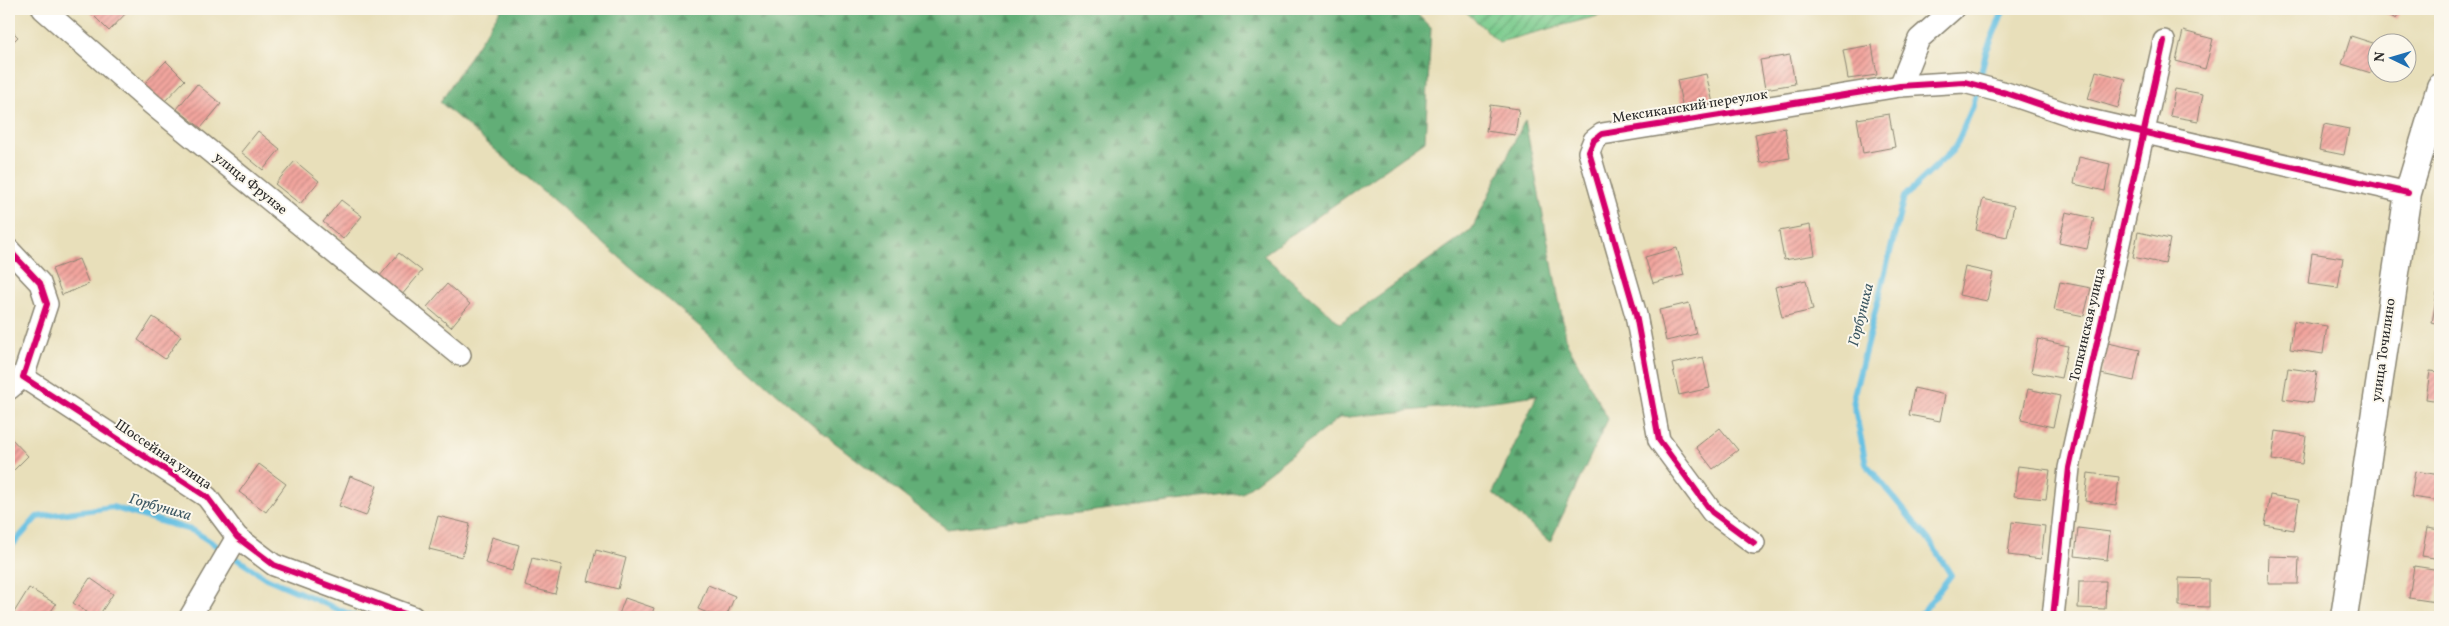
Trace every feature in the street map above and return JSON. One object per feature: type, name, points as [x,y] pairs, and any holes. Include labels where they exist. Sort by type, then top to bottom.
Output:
[{"type":"main road","name":"улица Точилино","points":[[2344,617],[2408,193],[2440,87]]},
{"type":"street","name":"улица Фрунзе","points":[[44,9],[153,105],[460,355]]},
{"type":"street","points":[[1900,86],[1919,39],[1954,9]]},
{"type":"street","name":"Топкинская улица","points":[[2053,617],[2069,468],[2164,41]]},
{"type":"street","name":"Мексиканский переулок","points":[[1754,543],[1712,512],[1660,440],[1636,315],[1589,152],[1594,140],[1602,134],[1900,86],[1964,82],[2006,93],[2076,117],[2408,193]]},
{"type":"street","name":"Шоссейная улица","points":[[9,250],[40,283],[47,304],[16,383],[207,497],[237,537],[274,565],[413,617]]},
{"type":"street","points":[[190,617],[237,537]]},
{"type":"green space","points":[[501,9],[1412,9],[1431,28],[1425,141],[1263,255],[1340,323],[1472,229],[1525,120],[1567,343],[1608,419],[1550,542],[1493,493],[1537,395],[1457,406],[1339,418],[1242,493],[947,529],[825,435],[440,102]]},
{"type":"green space","points":[[1463,9],[1624,9],[1499,42]]},
{"type":"building","points":[[89,9],[128,9],[129,10],[109,31]]},
{"type":"building","points":[[2378,9],[2402,9],[2396,19]]},
{"type":"building","points":[[9,28],[18,37],[9,46]]},
{"type":"building","points":[[2183,31],[2213,39],[2205,69],[2176,61]]},
{"type":"building","points":[[2351,36],[2366,41],[2366,71],[2342,64]]},
{"type":"building","points":[[1872,45],[1877,75],[1848,79],[1843,50]]},
{"type":"building","points":[[1790,55],[1795,84],[1765,89],[1760,60]]},
{"type":"building","points":[[166,61],[185,80],[162,104],[142,86]]},
{"type":"building","points":[[2096,71],[2126,79],[2118,108],[2088,99]]},
{"type":"building","points":[[1706,74],[1713,103],[1683,109],[1677,80]]},
{"type":"building","points":[[197,84],[221,104],[201,128],[177,109]]},
{"type":"building","points":[[2175,89],[2203,94],[2198,121],[2170,116]]},
{"type":"building","points":[[1490,105],[1519,109],[1515,135],[1486,131]]},
{"type":"building","points":[[1889,114],[1895,147],[1863,153],[1857,119]]},
{"type":"building","points":[[2324,124],[2349,129],[2344,155],[2319,150]]},
{"type":"building","points":[[1785,128],[1790,158],[1760,163],[1755,134]]},
{"type":"building","points":[[258,131],[280,149],[263,170],[241,152]]},
{"type":"building","points":[[2079,157],[2110,164],[2105,191],[2074,184]]},
{"type":"building","points":[[295,161],[319,181],[300,204],[275,184]]},
{"type":"building","points":[[1983,199],[2014,206],[2007,237],[1976,230]]},
{"type":"building","points":[[341,200],[362,216],[343,239],[323,222]]},
{"type":"building","points":[[2066,212],[2094,218],[2087,249],[2059,243]]},
{"type":"building","points":[[1810,225],[1815,255],[1784,260],[1779,231]]},
{"type":"building","points":[[2138,232],[2170,239],[2165,264],[2133,257]]},
{"type":"building","points":[[1677,248],[1684,275],[1653,283],[1645,257]]},
{"type":"building","points":[[399,253],[422,271],[401,296],[379,277]]},
{"type":"building","points":[[2312,253],[2343,258],[2338,288],[2308,284]]},
{"type":"building","points":[[79,259],[89,284],[62,295],[52,269]]},
{"type":"building","points":[[1965,267],[1993,273],[1987,301],[1959,295]]},
{"type":"building","points":[[1806,280],[1813,310],[1782,317],[1775,287]]},
{"type":"building","points":[[2060,282],[2091,288],[2084,316],[2054,310]]},
{"type":"building","points":[[447,284],[470,304],[451,327],[427,307]]},
{"type":"building","points":[[2437,293],[2440,294],[2440,325],[2432,323]]},
{"type":"building","points":[[1689,303],[1696,334],[1666,341],[1659,310]]},
{"type":"building","points":[[153,317],[181,336],[165,359],[138,340]]},
{"type":"building","points":[[2294,321],[2327,326],[2323,354],[2290,349]]},
{"type":"building","points":[[2038,339],[2068,346],[2061,378],[2031,372]]},
{"type":"building","points":[[2108,343],[2140,350],[2134,381],[2101,374]]},
{"type":"building","points":[[1703,357],[1710,388],[1679,395],[1672,364]]},
{"type":"building","points":[[2288,368],[2317,372],[2312,403],[2283,399]]},
{"type":"building","points":[[2430,371],[2440,372],[2440,401],[2426,399]]},
{"type":"building","points":[[1914,388],[1945,395],[1940,421],[1909,415]]},
{"type":"building","points":[[2028,389],[2060,396],[2053,427],[2021,420]]},
{"type":"building","points":[[1720,428],[1738,450],[1713,469],[1696,447]]},
{"type":"building","points":[[2276,431],[2306,436],[2302,464],[2272,460]]},
{"type":"building","points":[[9,436],[28,456],[9,475]]},
{"type":"building","points":[[259,464],[286,484],[266,512],[239,492]]},
{"type":"building","points":[[2018,466],[2050,470],[2046,499],[2014,496]]},
{"type":"building","points":[[2415,471],[2440,475],[2440,501],[2411,497]]},
{"type":"building","points":[[2088,473],[2119,477],[2116,505],[2085,501]]},
{"type":"building","points":[[350,476],[377,486],[366,516],[339,506]]},
{"type":"building","points":[[2270,495],[2299,500],[2294,530],[2265,525]]},
{"type":"building","points":[[438,516],[470,524],[462,557],[429,549]]},
{"type":"building","points":[[2012,522],[2045,526],[2041,559],[2008,555]]},
{"type":"building","points":[[2078,528],[2110,532],[2107,560],[2075,556]]},
{"type":"building","points":[[2427,528],[2440,530],[2440,559],[2422,556]]},
{"type":"building","points":[[492,537],[519,545],[512,571],[485,563]]},
{"type":"building","points":[[596,550],[626,558],[618,589],[588,581]]},
{"type":"building","points":[[2269,556],[2299,557],[2298,584],[2268,584]]},
{"type":"building","points":[[532,558],[562,565],[555,594],[525,586]]},
{"type":"building","points":[[2414,566],[2440,570],[2436,602],[2409,598]]},
{"type":"building","points":[[90,578],[113,594],[98,617],[94,617],[73,603]]},
{"type":"building","points":[[2179,578],[2209,579],[2209,607],[2179,606]]},
{"type":"building","points":[[2079,581],[2106,581],[2105,609],[2078,608]]},
{"type":"building","points":[[708,585],[735,596],[726,617],[717,617],[698,609]]},
{"type":"building","points":[[29,588],[56,604],[47,617],[18,617],[13,614]]},
{"type":"building","points":[[625,598],[654,608],[651,617],[618,617]]},
{"type":"waterway","name":"Горбуниха","points":[[1919,617],[1951,575],[1931,543],[1866,464],[1853,399],[1904,197],[1955,148],[1973,106],[1986,52],[2004,9]]},
{"type":"waterway","name":"Горбуниха","points":[[9,549],[37,517],[112,507],[194,531],[266,578],[356,617]]},
{"type":"cycle path","points":[[2053,617],[2069,468],[2164,41]]},
{"type":"cycle path","points":[[1754,543],[1712,512],[1659,440],[1636,315],[1589,152],[1594,140],[1602,134],[1900,86],[1964,82],[2006,93],[2076,117],[2408,193]]},
{"type":"cycle path","points":[[9,250],[40,283],[47,304],[23,377],[207,497],[237,537],[274,565],[413,617]]}]
